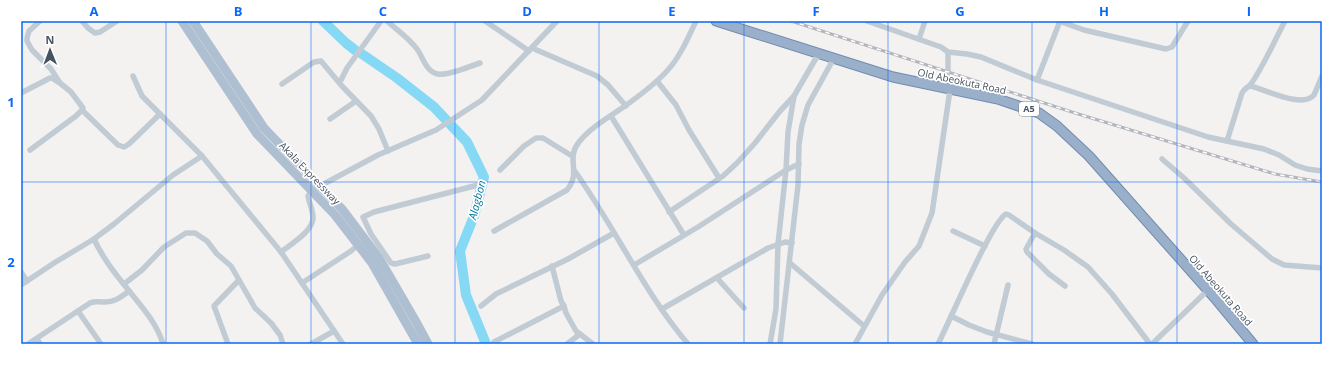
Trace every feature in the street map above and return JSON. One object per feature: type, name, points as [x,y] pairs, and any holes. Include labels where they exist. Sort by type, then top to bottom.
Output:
[{"type":"highway","name":"Old Abeokuta Road","points":[[716,21],[893,77],[998,99],[1039,113],[1057,126],[1089,156],[1253,344]]},
{"type":"main road","name":"Akala Expressway","points":[[182,21],[257,134],[316,189],[342,209],[379,258],[411,322],[418,344]]},
{"type":"main road","name":"Akala Expressway","points":[[193,21],[264,128],[316,189],[372,263],[411,322],[428,344]]},
{"type":"street","points":[[40,21],[29,31],[27,42],[32,50],[51,69],[60,84]]},
{"type":"street","points":[[82,21],[95,33],[100,32],[117,21]]},
{"type":"street","points":[[340,82],[347,68],[381,21]]},
{"type":"street","points":[[387,21],[418,49],[428,67],[436,73],[439,74],[456,71],[480,63]]},
{"type":"street","points":[[485,21],[530,50],[597,76],[608,85],[626,106]]},
{"type":"street","points":[[281,252],[311,227],[313,218],[308,196],[316,189],[388,151],[436,130],[482,100],[557,21]]},
{"type":"street","points":[[494,231],[567,190],[573,181],[574,170],[572,156],[579,141],[592,129],[626,106],[668,71],[686,43],[696,21]]},
{"type":"street","points":[[867,21],[940,47],[948,52],[966,54],[981,58],[1037,80],[1208,137],[1264,149],[1280,155],[1295,165],[1307,169],[1322,171]]},
{"type":"street","points":[[919,39],[925,21]]},
{"type":"street","points":[[1037,80],[1060,21],[1084,30],[1166,49],[1172,47],[1188,21]]},
{"type":"street","points":[[1227,141],[1242,92],[1250,86],[1285,21]]},
{"type":"street","points":[[855,344],[894,276],[919,246],[932,213],[948,72],[948,52]]},
{"type":"street","points":[[669,212],[719,178],[737,163],[794,96],[819,53]]},
{"type":"street","points":[[780,344],[798,185],[799,144],[804,116],[808,105],[834,58]]},
{"type":"street","points":[[282,84],[317,61],[321,61],[374,120],[388,151]]},
{"type":"street","points":[[133,76],[142,96],[202,156],[281,252],[343,344]]},
{"type":"street","points":[[1250,86],[1280,96],[1303,101],[1312,98],[1322,76]]},
{"type":"street","points":[[21,93],[52,78],[71,92],[82,105],[82,110],[118,145],[124,147],[160,114]]},
{"type":"street","points":[[656,81],[676,105],[689,130],[719,178]]},
{"type":"street","points":[[770,344],[776,309],[778,244],[786,170],[788,132],[794,96]]},
{"type":"street","points":[[330,119],[356,101]]},
{"type":"street","points":[[30,150],[82,110]]},
{"type":"street","points":[[611,116],[684,235]]},
{"type":"street","points":[[500,170],[524,146],[536,138],[543,138],[572,156]]},
{"type":"street","points":[[21,285],[94,239],[173,175],[202,156]]},
{"type":"street","points":[[1162,159],[1184,178],[1231,224],[1272,259],[1284,265],[1322,268]]},
{"type":"street","points":[[634,265],[786,170],[799,164]]},
{"type":"street","points":[[574,170],[588,189],[662,310],[688,344]]},
{"type":"street","points":[[352,222],[374,212],[478,184]]},
{"type":"street","points":[[938,344],[985,246],[1000,219],[1006,214],[1064,250],[1088,267],[1112,294],[1151,344],[1208,291]]},
{"type":"street","points":[[363,217],[371,234],[391,263],[395,264],[428,256]]},
{"type":"street","points":[[124,284],[142,270],[164,247],[186,233],[191,232],[200,235],[217,254],[231,266],[255,308],[271,323],[280,335],[283,344]]},
{"type":"street","points":[[953,232],[985,246]]},
{"type":"street","points":[[481,306],[496,294],[568,259],[614,233]]},
{"type":"street","points":[[1035,233],[1026,249],[1049,274],[1065,286]]},
{"type":"street","points":[[94,239],[101,254],[146,312],[160,334],[163,344]]},
{"type":"street","points":[[662,310],[778,244],[792,243]]},
{"type":"street","points":[[302,283],[351,252],[358,245]]},
{"type":"street","points":[[790,262],[864,326]]},
{"type":"street","points":[[552,266],[561,301],[566,313],[576,331],[593,344]]},
{"type":"street","points":[[21,272],[27,281]]},
{"type":"street","points":[[717,278],[744,308]]},
{"type":"street","points":[[228,344],[214,306],[239,280]]},
{"type":"street","points":[[994,344],[1008,285]]},
{"type":"street","points":[[28,344],[39,341],[90,303],[95,301],[111,302],[119,299],[129,291]]},
{"type":"street","points":[[494,342],[564,306]]},
{"type":"street","points":[[78,311],[101,344]]},
{"type":"street","points":[[951,316],[969,325],[996,335],[1002,335],[1032,344]]},
{"type":"street","points":[[311,344],[334,331]]},
{"type":"street","points":[[567,344],[580,334]]},
{"type":"waterway","name":"Alagbon","points":[[323,21],[355,50]]},
{"type":"waterway","name":"Alagbon","points":[[362,54],[397,78],[434,107],[467,142],[484,177],[474,216],[460,251],[466,295],[486,344]]},
{"type":"railway","points":[[791,21],[1075,113],[1275,174],[1322,182]]}]
